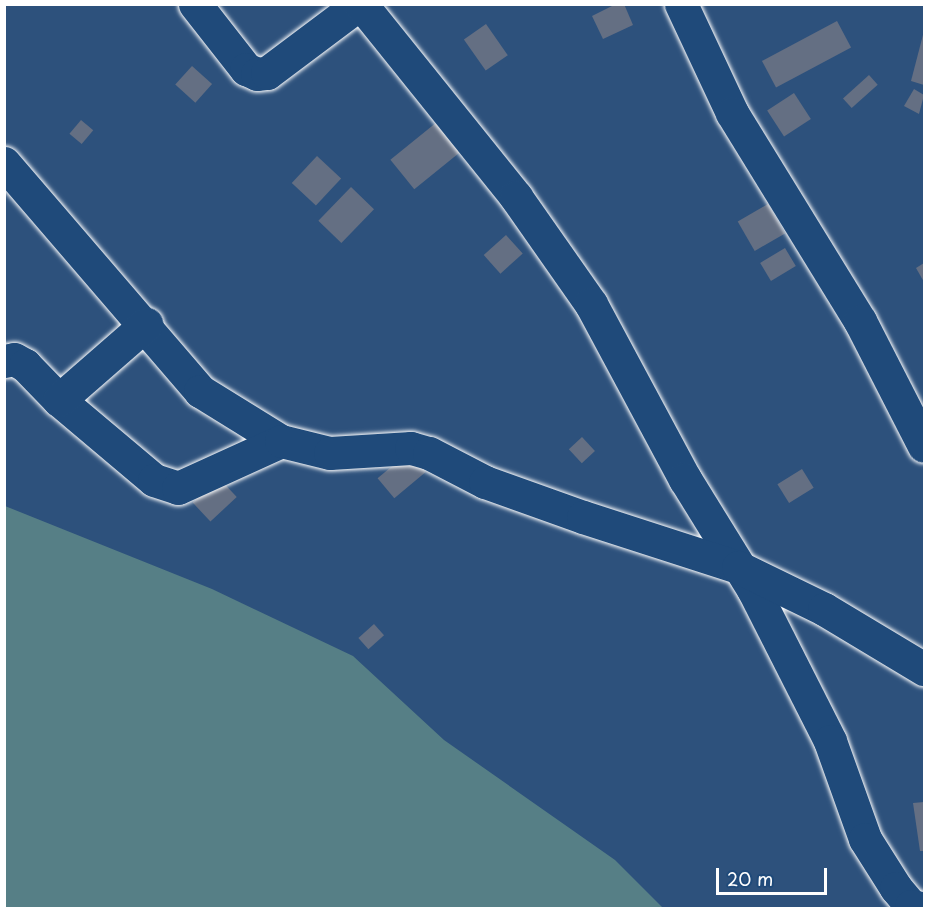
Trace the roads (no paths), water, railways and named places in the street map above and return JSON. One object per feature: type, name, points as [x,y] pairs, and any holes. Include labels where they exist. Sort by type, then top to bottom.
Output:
[{"type":"street","points":[[195,4],[246,69],[257,74],[267,73],[360,4],[516,197],[591,304],[685,479],[738,567],[830,741],[865,839],[896,888],[911,906],[921,909]]},
{"type":"street","points":[[681,4],[732,113],[860,321],[924,446]]},
{"type":"street","points":[[4,163],[146,324],[200,391],[281,441],[330,453],[382,447],[429,453],[485,482],[738,567],[824,609],[924,669]]},
{"type":"street","points":[[59,400],[146,324]]},
{"type":"street","points":[[4,361],[14,359],[25,365],[59,400],[154,480],[178,488],[281,441]]}]
